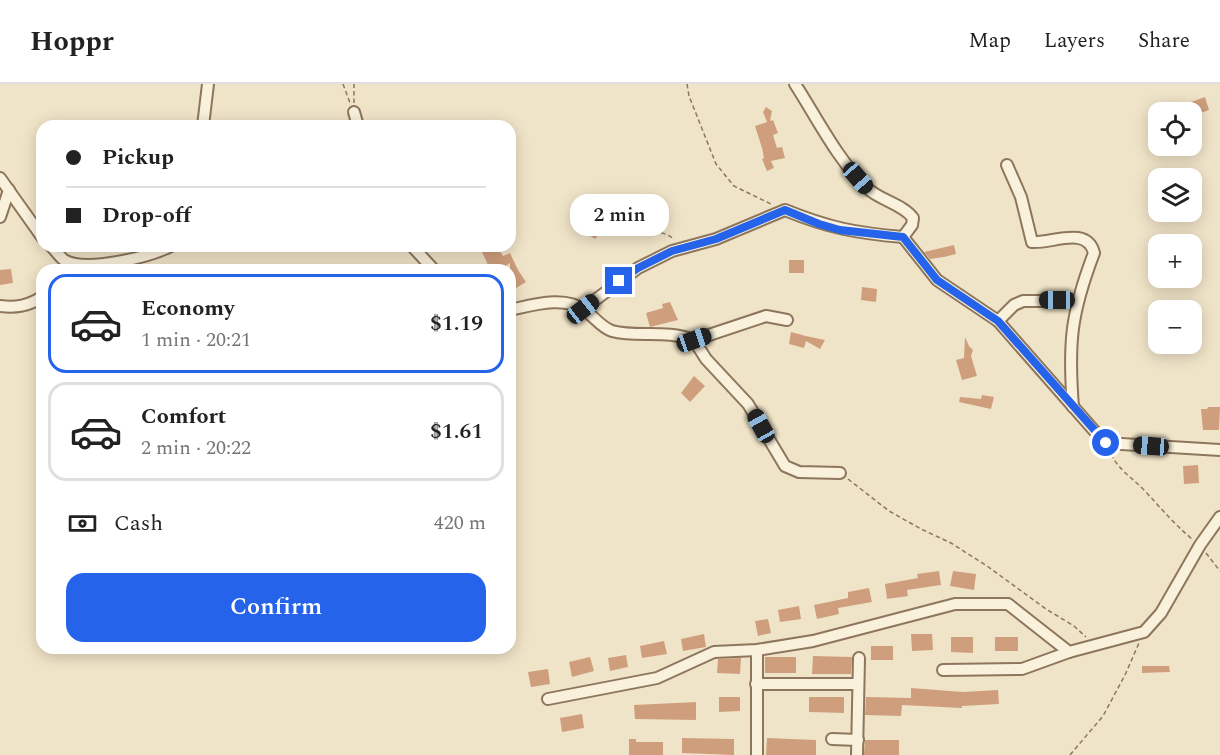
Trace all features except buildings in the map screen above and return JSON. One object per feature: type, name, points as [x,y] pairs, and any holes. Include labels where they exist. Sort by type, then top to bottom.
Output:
[{"type":"street","points":[[204,120],[208,84]]},
{"type":"street","points":[[795,84],[849,168],[878,197],[909,213],[913,218],[912,225],[903,237]]},
{"type":"street","points":[[354,112],[356,120]]},
{"type":"street","points":[[1007,165],[1021,197],[1032,242],[1077,237],[1085,239],[1094,253],[1077,301],[1071,327],[1070,369],[1073,407]]},
{"type":"street","points":[[0,178],[36,228]]},
{"type":"street","points":[[0,217],[9,190]]},
{"type":"street","points":[[583,309],[638,268],[683,248],[716,239],[785,210],[840,230],[903,237],[937,280],[998,321],[1106,443],[1220,450]]},
{"type":"street","points":[[103,264],[128,261],[154,252]]},
{"type":"street","points":[[418,252],[428,264]]},
{"type":"street","points":[[0,306],[14,308],[36,301]]},
{"type":"street","points":[[998,321],[1014,305],[1023,302],[1077,301]]},
{"type":"street","points":[[516,309],[543,302],[562,303],[583,309],[610,331],[674,334],[694,340],[758,317],[771,316],[787,320]]},
{"type":"street","points":[[694,340],[706,359],[748,404],[785,466],[799,472],[840,473]]},
{"type":"street","points":[[943,670],[1022,669],[1069,652],[1144,632],[1161,613],[1200,544],[1220,517]]},
{"type":"street","points":[[548,699],[657,678],[714,652],[757,650],[813,640],[955,604],[1002,602],[1015,608],[1069,652]]},
{"type":"street","points":[[757,650],[757,755]]},
{"type":"street","points":[[857,755],[859,658]]},
{"type":"street","points":[[756,684],[858,684]]},
{"type":"street","points":[[832,739],[858,740]]},
{"type":"path","points":[[343,84],[354,112]]},
{"type":"path","points":[[354,84],[354,112]]},
{"type":"path","points":[[687,84],[716,164],[734,186],[785,210]]},
{"type":"path","points":[[614,204],[618,216],[627,226],[643,231],[662,231],[683,248]]},
{"type":"path","points":[[1106,443],[1115,463],[1143,489],[1169,520],[1200,544],[1220,571]]},
{"type":"path","points":[[840,473],[889,511],[951,543],[987,566],[1046,609],[1074,626],[1095,646]]},
{"type":"path","points":[[1070,755],[1103,716],[1144,632]]},
{"type":"route","points":[[619,281],[638,268],[672,251],[716,239],[785,210],[840,230],[903,237],[937,280],[998,321],[1106,443]]}]
